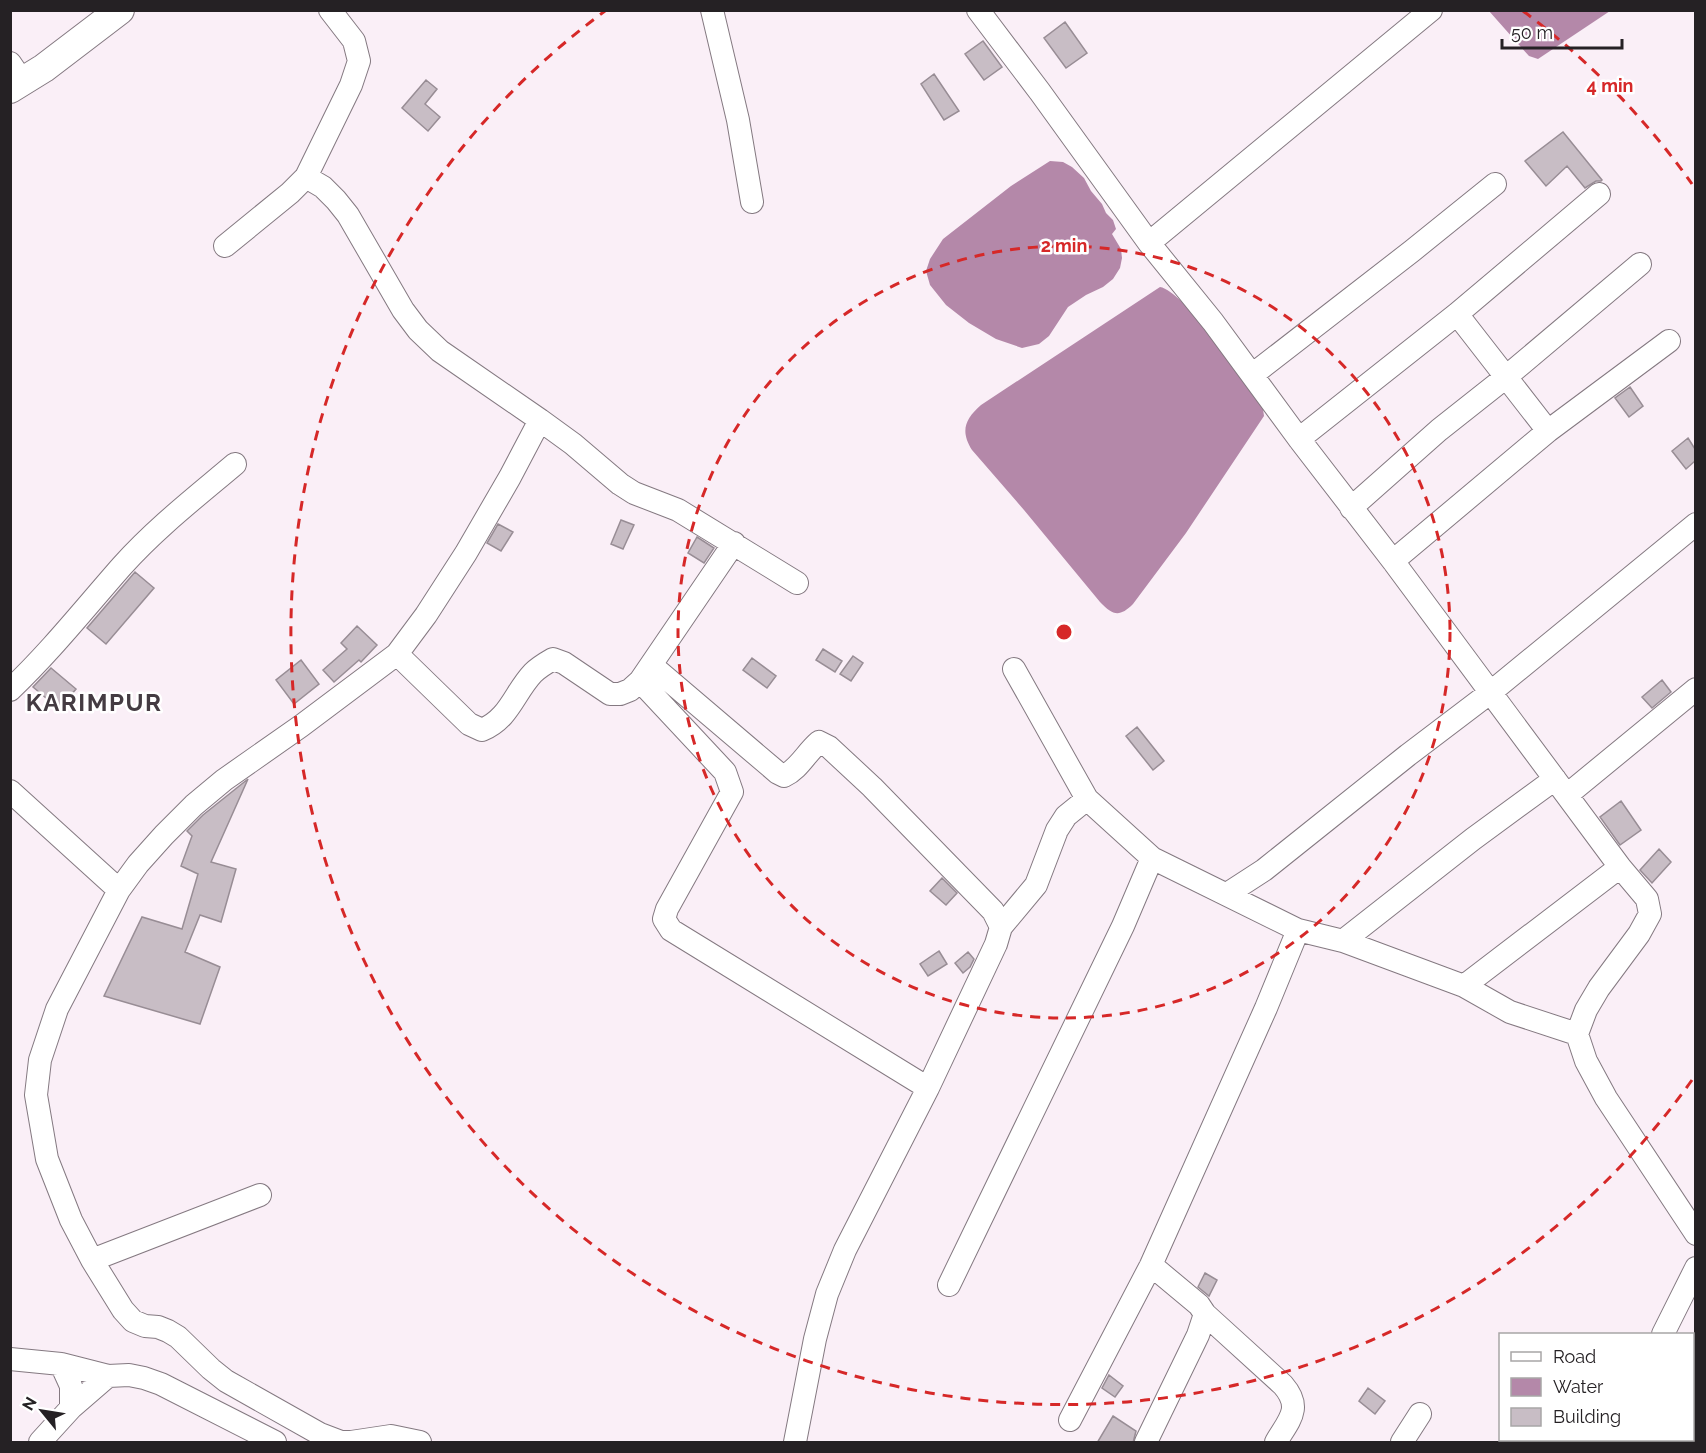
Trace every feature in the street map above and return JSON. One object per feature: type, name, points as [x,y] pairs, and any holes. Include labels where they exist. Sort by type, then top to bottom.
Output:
[{"type":"main road","points":[[15,76],[120,10]]},
{"type":"street","points":[[225,246],[290,193],[306,177],[351,85],[359,62],[354,41],[330,10]]},
{"type":"street","points":[[712,10],[738,120],[752,202]]},
{"type":"street","points":[[978,10],[1149,243],[1213,322],[1620,867],[1647,899],[1650,914],[1639,934],[1599,988],[1586,1010],[1577,1034],[1586,1061],[1606,1098],[1695,1234]]},
{"type":"street","points":[[1149,243],[1431,10]]},
{"type":"street","points":[[306,177],[323,188],[348,215],[385,281],[418,330],[440,351],[540,420],[627,489],[678,510],[797,583]]},
{"type":"street","points":[[1252,375],[1495,184]]},
{"type":"street","points":[[1299,439],[1457,314],[1599,194]]},
{"type":"street","points":[[1351,508],[1439,430],[1640,264]]},
{"type":"street","points":[[1457,314],[1548,431]]},
{"type":"street","points":[[1393,561],[1548,431],[1669,341]]},
{"type":"street","points":[[420,1443],[391,1436],[341,1442],[320,1434],[226,1381],[168,1330],[145,1326],[133,1321],[123,1310],[92,1260],[71,1220],[47,1160],[36,1095],[40,1060],[57,1009],[119,890],[151,849],[194,805],[224,780],[397,654],[426,615],[465,553],[510,477],[540,420]]},
{"type":"street","points":[[10,690],[57,642],[146,540],[235,464]]},
{"type":"street","points":[[1227,894],[1264,870],[1491,692],[1695,524]]},
{"type":"street","points":[[397,654],[469,724],[482,730],[494,725],[532,674],[553,659],[564,663],[610,694],[620,694],[630,690],[646,673],[734,543]]},
{"type":"street","points":[[1014,669],[1087,799],[1152,858],[1298,930],[1343,941],[1464,986],[1510,1012],[1577,1034]]},
{"type":"street","points":[[646,673],[784,776],[793,772],[819,742],[829,747],[872,787],[972,889],[993,911],[1001,927]]},
{"type":"street","points":[[646,673],[725,772],[732,792],[667,909],[664,919],[671,930],[928,1088]]},
{"type":"street","points":[[1343,941],[1473,839],[1561,787],[1695,689]]},
{"type":"street","points":[[10,791],[119,890]]},
{"type":"street","points":[[795,1443],[815,1340],[827,1294],[845,1250],[928,1088],[996,944],[1001,927],[1036,885],[1057,830],[1066,816],[1087,799]]},
{"type":"street","points":[[949,1285],[1123,926],[1152,858]]},
{"type":"street","points":[[1464,986],[1620,867]]},
{"type":"street","points":[[1070,1420],[1150,1264],[1266,1008],[1298,930]]},
{"type":"street","points":[[92,1260],[260,1195]]},
{"type":"street","points":[[1150,1264],[1199,1305],[1205,1314],[1284,1385],[1292,1395],[1293,1412],[1276,1443]]},
{"type":"street","points":[[1664,1333],[1695,1268]]},
{"type":"street","points":[[1146,1443],[1198,1335],[1205,1314]]},
{"type":"street","points":[[10,1359],[61,1364],[108,1376],[129,1375],[160,1383],[274,1443]]},
{"type":"street","points":[[61,1364],[71,1386],[71,1408]]},
{"type":"street","points":[[40,1443],[71,1408],[108,1376]]},
{"type":"street","points":[[1402,1443],[1420,1414]]},
{"type":"water","points":[[1489,11],[1610,11],[1538,59],[1529,56]]},
{"type":"water","points":[[1050,161],[1063,162],[1084,178],[1113,220],[1116,229],[1112,234],[1121,249],[1122,258],[1120,268],[1113,279],[1068,307],[1049,336],[1039,344],[1022,348],[996,339],[969,323],[946,305],[930,285],[926,271],[930,259],[943,239],[1011,186]]},
{"type":"water","points":[[1160,287],[1171,292],[1184,303],[1214,337],[1262,402],[1264,416],[1186,533],[1133,604],[1124,611],[1116,613],[1100,602],[972,450],[965,431],[971,415],[981,405]]},
{"type":"building","points":[[1065,22],[1087,53],[1066,68],[1044,38]]},
{"type":"building","points":[[983,41],[1002,67],[984,80],[965,54]]},
{"type":"building","points":[[934,74],[959,111],[944,120],[921,84]]},
{"type":"building","points":[[426,80],[437,89],[425,104],[440,117],[428,131],[402,108]]},
{"type":"building","points":[[1563,132],[1601,181],[1596,181],[1585,188],[1567,166],[1546,186],[1525,161]]},
{"type":"building","points":[[1630,387],[1643,406],[1629,417],[1615,398]]},
{"type":"building","points":[[1688,438],[1695,449],[1695,461],[1686,469],[1672,451]]},
{"type":"building","points":[[621,520],[634,525],[623,549],[611,544]]},
{"type":"building","points":[[498,524],[513,532],[501,551],[487,543]]},
{"type":"building","points":[[697,537],[714,548],[704,563],[688,553]]},
{"type":"building","points":[[135,572],[154,588],[106,644],[87,628]]},
{"type":"building","points":[[357,626],[377,645],[361,662],[359,660],[334,682],[323,670],[347,649],[341,643]]},
{"type":"building","points":[[823,649],[842,661],[835,672],[816,660]]},
{"type":"building","points":[[853,656],[863,663],[851,681],[840,674]]},
{"type":"building","points":[[752,658],[776,676],[767,688],[743,670]]},
{"type":"building","points":[[301,660],[319,684],[294,704],[276,680]]},
{"type":"building","points":[[51,668],[76,689],[59,709],[33,687]]},
{"type":"building","points":[[1662,680],[1671,692],[1652,708],[1642,697]]},
{"type":"building","points":[[1137,727],[1164,761],[1153,770],[1126,736]]},
{"type":"building","points":[[248,779],[211,862],[236,869],[221,922],[200,915],[185,952],[220,967],[200,1024],[104,996],[142,917],[182,929],[198,874],[181,866],[192,836],[187,831]]},
{"type":"building","points":[[1621,801],[1641,830],[1620,845],[1600,817]]},
{"type":"building","points":[[1659,849],[1671,862],[1652,883],[1640,870]]},
{"type":"building","points":[[942,878],[957,893],[946,905],[930,891]]},
{"type":"building","points":[[939,951],[947,964],[928,976],[920,964]]},
{"type":"building","points":[[968,952],[974,959],[963,973],[955,963]]},
{"type":"building","points":[[1205,1273],[1217,1280],[1209,1296],[1198,1287]]},
{"type":"building","points":[[1109,1375],[1123,1386],[1115,1397],[1102,1388]]},
{"type":"building","points":[[1368,1388],[1385,1401],[1375,1414],[1359,1401]]},
{"type":"building","points":[[1113,1416],[1136,1431],[1133,1443],[1097,1443]]},
{"type":"district","name":"KARIMPUR","points":[[94,703]]}]
